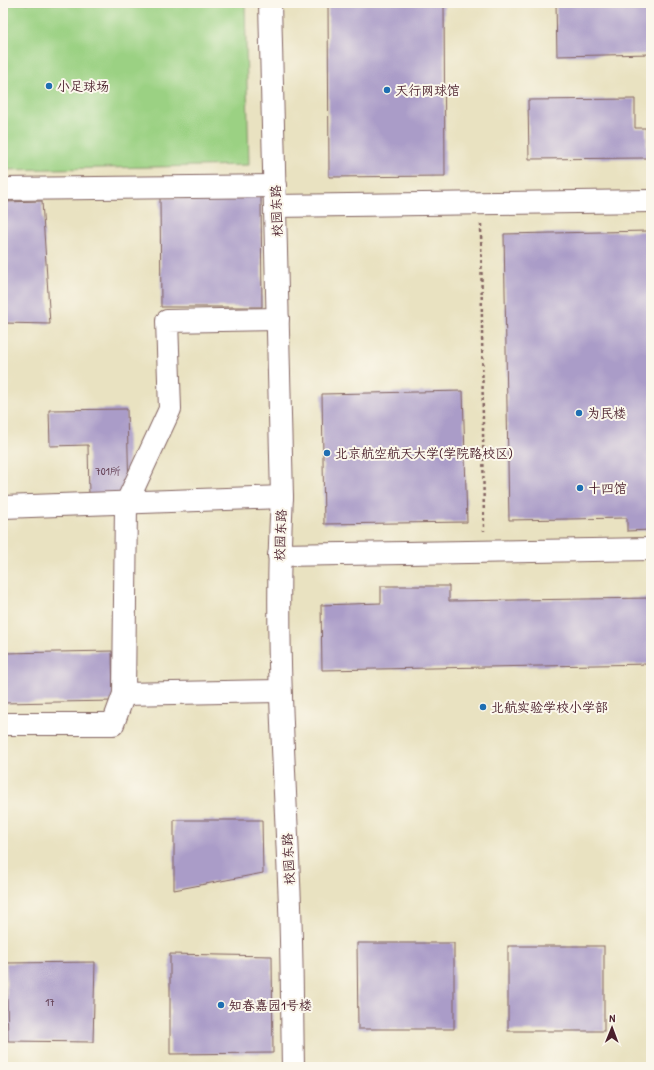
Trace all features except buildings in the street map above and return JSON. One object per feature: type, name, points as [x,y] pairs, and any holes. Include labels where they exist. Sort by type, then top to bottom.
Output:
[{"type":"street","name":"校园东路","points":[[270,3],[282,497],[278,555],[280,692],[290,908],[293,1067]]},
{"type":"street","points":[[3,189],[481,203],[651,201]]},
{"type":"street","points":[[3,724],[113,724],[124,694],[126,504],[170,409],[167,321],[278,319]]},
{"type":"street","points":[[3,507],[126,504],[282,497]]},
{"type":"street","points":[[278,555],[651,549]]},
{"type":"street","points":[[124,694],[280,692]]},
{"type":"path","points":[[650,74],[651,141]]},
{"type":"path","points":[[481,203],[485,552]]},
{"type":"green space","points":[[3,3],[245,3],[249,165],[3,170]]},
{"type":"place","name":"小足球场","points":[[49,86]]},
{"type":"place","name":"天行网球馆","points":[[387,90]]},
{"type":"place","name":"为民楼","points":[[579,413]]},
{"type":"place","name":"北京航空航天大学(学院路校区)","points":[[327,453]]},
{"type":"place","name":"十四馆","points":[[580,488]]},
{"type":"place","name":"北航实验学校小学部","points":[[483,707]]},
{"type":"place","name":"知春嘉园1号楼","points":[[221,1005]]}]
